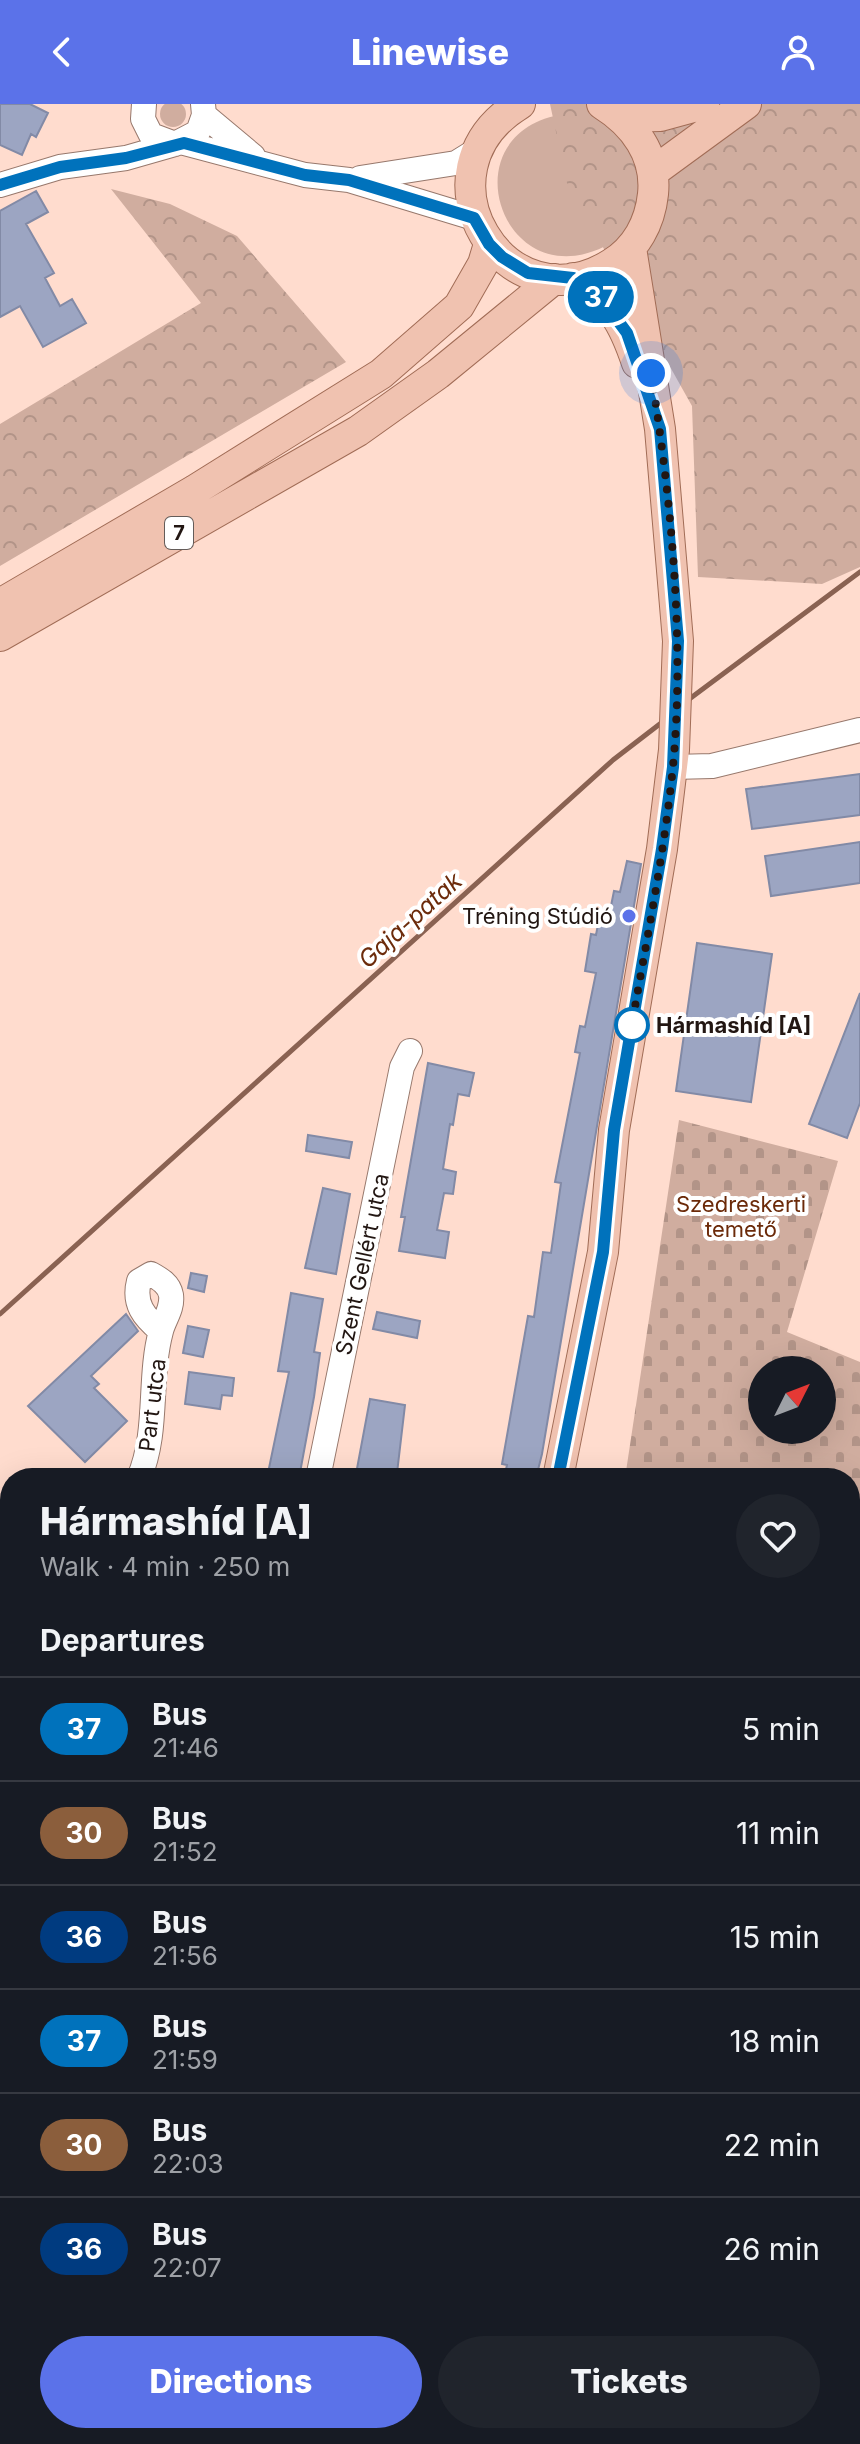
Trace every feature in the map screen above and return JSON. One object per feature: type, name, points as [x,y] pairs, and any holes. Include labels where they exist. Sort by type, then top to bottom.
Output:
[{"type":"main road","points":[[520,104],[494,124],[477,150],[469,187],[474,218],[489,244],[514,266],[564,279],[599,295],[627,333],[660,429]]},
{"type":"main road","name":"7","points":[[608,107],[660,116],[704,104]]},
{"type":"main road","points":[[653,172],[746,104]]},
{"type":"main road","name":"7","points":[[0,636],[396,406],[564,279],[604,269],[631,248],[651,211],[653,172],[642,142],[608,107]]},
{"type":"main road","name":"7","points":[[0,604],[195,490],[373,379],[459,306],[483,264],[489,244]]},
{"type":"main road","points":[[560,1468],[603,1252],[614,1130],[674,759],[678,656],[660,429],[631,248]]},
{"type":"street","points":[[142,110],[158,140],[258,160],[305,175],[349,180],[474,218]]},
{"type":"street","points":[[96,160],[121,146],[142,110]]},
{"type":"street","points":[[0,185],[96,160],[126,158],[179,144],[198,132],[204,110],[258,160]]},
{"type":"street","points":[[349,180],[456,163],[477,150]]},
{"type":"street","points":[[674,759],[712,766],[860,730]]},
{"type":"street","name":"Szent Gellért utca","points":[[320,1468],[402,1067],[410,1051]]},
{"type":"street","name":"Part utca","points":[[142,1468],[151,1437],[161,1331]]},
{"type":"green space","points":[[173,101],[182,105],[186,114],[182,123],[173,127],[164,123],[160,114],[164,105]]},
{"type":"green space","points":[[550,104],[860,104],[860,567],[822,584],[698,577],[692,406],[567,183]]},
{"type":"green space","points":[[571,113],[616,240],[576,256],[543,252],[518,235],[502,208],[498,178],[507,149],[530,125]]},
{"type":"green space","points":[[111,189],[170,204],[237,236],[346,362],[0,566],[0,424],[201,303]]},
{"type":"green space","name":"Szedreskerti temető","points":[[679,1120],[838,1161],[787,1332],[860,1362],[860,1468],[627,1468]]},
{"type":"building","points":[[0,104],[30,104],[48,113],[36,137],[31,134],[22,155],[0,145]]},
{"type":"building","points":[[36,191],[48,212],[26,224],[54,273],[45,278],[60,306],[72,299],[86,323],[43,347],[20,306],[0,317],[0,211]]},
{"type":"building","points":[[860,774],[860,815],[752,829],[746,789]]},
{"type":"building","points":[[860,842],[860,883],[771,896],[765,856]]},
{"type":"building","points":[[627,861],[641,864],[542,1454],[538,1468],[506,1468],[507,1465],[502,1464],[528,1316],[534,1317],[543,1252],[551,1253],[561,1183],[555,1182],[580,1053],[575,1052],[580,1026],[585,1027],[596,973],[585,971],[591,934],[596,935],[601,909],[610,911],[614,891],[620,892]]},
{"type":"building","points":[[697,943],[772,954],[751,1102],[676,1091]]},
{"type":"building","points":[[860,993],[860,1103],[847,1138],[809,1124]]},
{"type":"building","points":[[428,1063],[474,1073],[469,1096],[458,1094],[453,1125],[450,1124],[443,1169],[456,1172],[453,1194],[444,1193],[437,1230],[449,1232],[445,1258],[399,1251],[405,1217],[401,1217]]},
{"type":"building","points":[[308,1135],[352,1142],[349,1158],[306,1151]]},
{"type":"building","points":[[323,1188],[350,1194],[336,1274],[305,1268]]},
{"type":"building","points":[[191,1273],[207,1276],[204,1292],[188,1288]]},
{"type":"building","points":[[291,1293],[323,1299],[314,1352],[320,1353],[301,1468],[269,1468],[289,1372],[278,1371]]},
{"type":"building","points":[[377,1312],[420,1321],[417,1338],[373,1329]]},
{"type":"building","points":[[126,1314],[138,1331],[91,1376],[99,1384],[94,1388],[127,1421],[85,1462],[28,1406]]},
{"type":"building","points":[[188,1326],[209,1330],[203,1357],[183,1353]]},
{"type":"building","points":[[189,1372],[234,1378],[232,1396],[222,1395],[220,1409],[185,1404]]},
{"type":"building","points":[[370,1399],[405,1405],[398,1468],[357,1468]]},
{"type":"waterway","name":"Gaja-patak","points":[[688,700],[860,572]]},
{"type":"waterway","name":"Gaja-patak","points":[[0,1314],[613,760],[665,720]]},
{"type":"bus line","name":"37","points":[[0,185],[60,167],[126,158],[164,145],[184,143],[258,160],[305,175],[349,180],[458,210],[474,218],[489,244],[502,257],[528,273],[554,279],[573,278],[599,295],[627,333],[660,429],[678,641],[673,767],[614,1130],[603,1252],[560,1468]]},
{"type":"place","name":"Tréning Stúdió","points":[[629,916]]},
{"type":"place","name":"Hármashíd [A]","points":[[632,1025]]},
{"type":"route","points":[[632,1025],[630,1036],[673,767],[678,656],[660,429],[651,373]]}]
